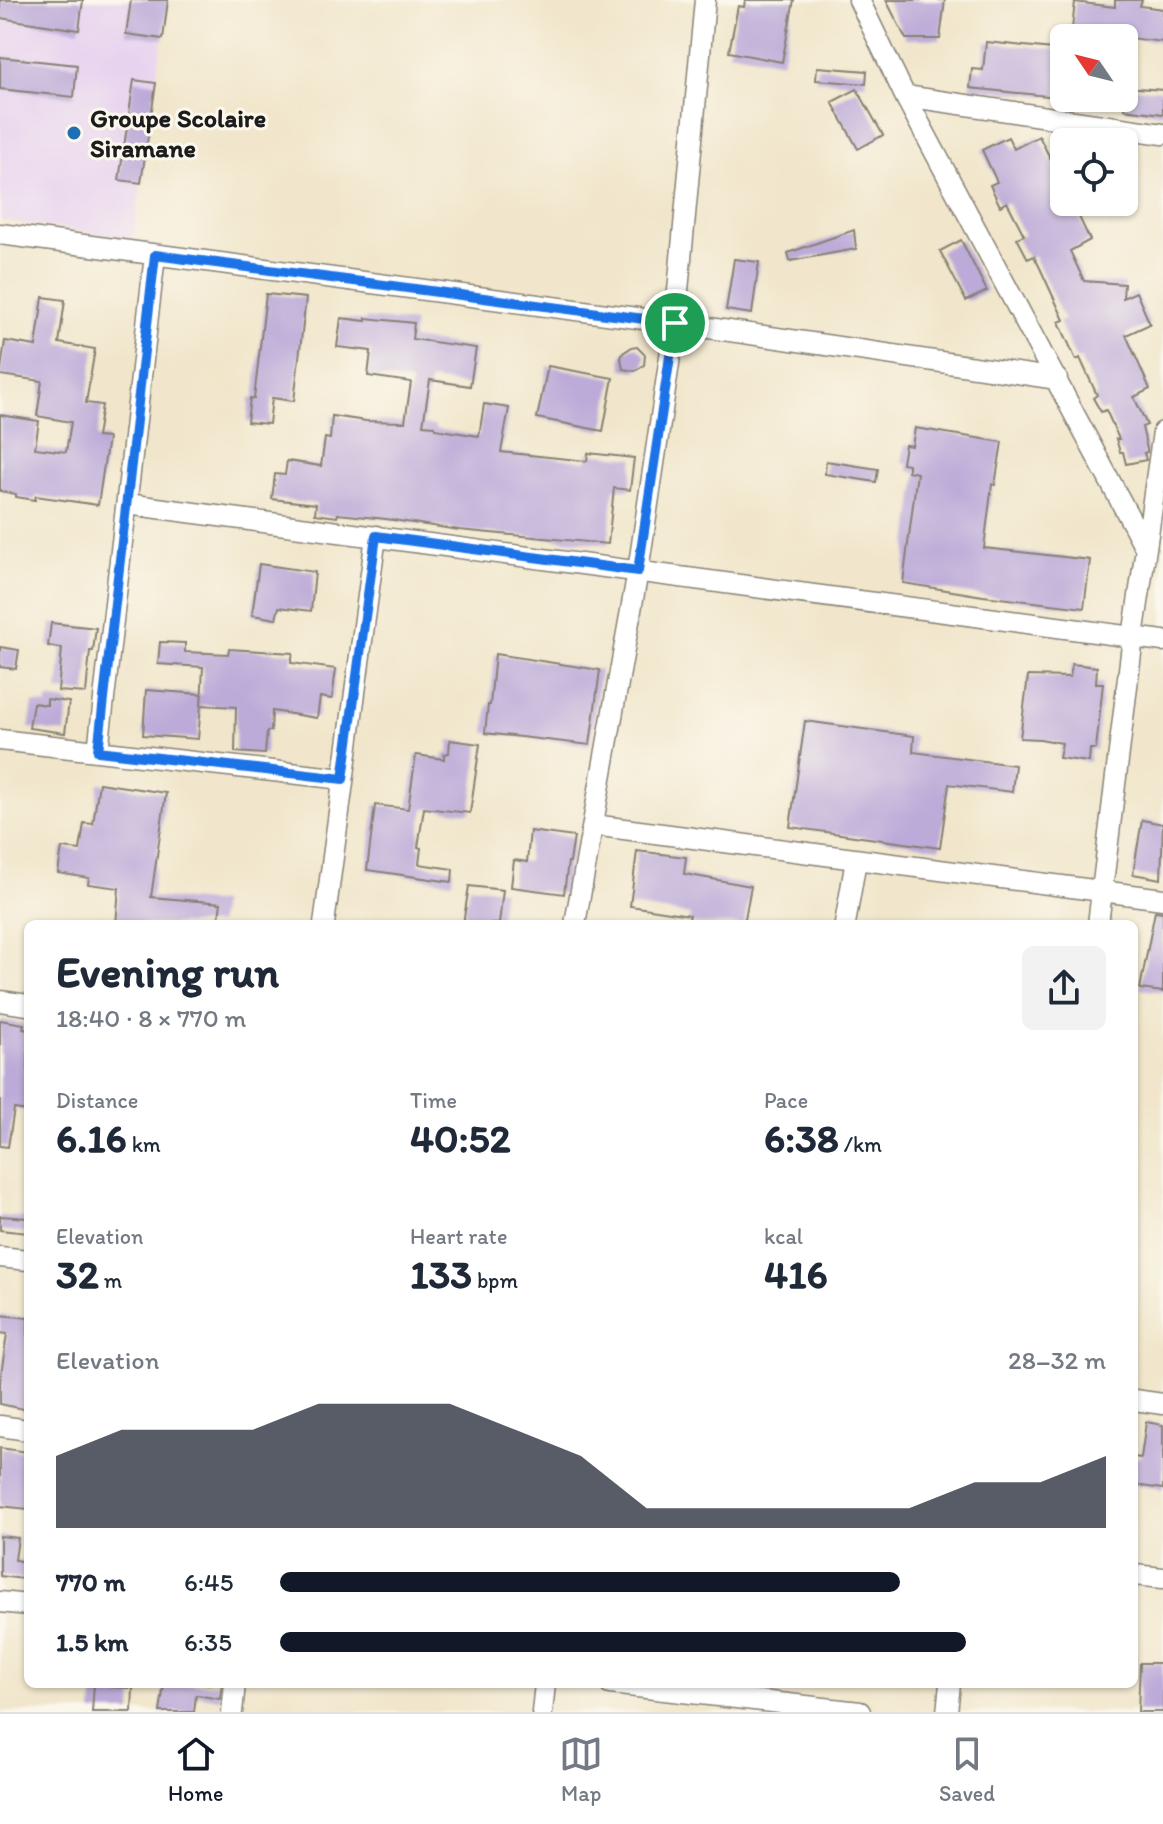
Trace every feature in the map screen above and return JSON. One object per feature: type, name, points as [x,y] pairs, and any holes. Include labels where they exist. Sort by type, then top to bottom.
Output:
[{"type":"street","points":[[576,920],[638,571],[675,323],[705,0]]},
{"type":"street","points":[[859,0],[905,96],[1145,547]]},
{"type":"street","points":[[905,96],[1163,134]]},
{"type":"street","points":[[0,234],[675,323],[1057,379]]},
{"type":"street","points":[[98,751],[155,255]]},
{"type":"street","points":[[1098,920],[1133,637],[1163,432]]},
{"type":"street","points":[[127,504],[1163,641]]},
{"type":"street","points":[[325,920],[376,536]]},
{"type":"street","points":[[0,740],[343,779]]},
{"type":"street","points":[[593,825],[1163,899]]},
{"type":"street","points":[[846,920],[856,860]]},
{"type":"street","points":[[0,1001],[24,1004]]},
{"type":"street","points":[[0,1257],[24,1260]]},
{"type":"street","points":[[1138,1401],[1163,1404]]},
{"type":"street","points":[[0,1426],[24,1429]]},
{"type":"street","points":[[1138,1575],[1163,1578]]},
{"type":"street","points":[[0,1602],[24,1605]]},
{"type":"street","points":[[232,1712],[235,1688]]},
{"type":"street","points":[[542,1712],[545,1688]]},
{"type":"street","points":[[646,1688],[860,1712]]},
{"type":"street","points":[[947,1712],[950,1688]]},
{"type":"shaded area","name":"Groupe Scolaire Siramane","points":[[0,0],[168,0],[133,239],[0,220]]},
{"type":"building","points":[[0,0],[83,0],[79,30],[0,18]]},
{"type":"building","points":[[131,0],[168,0],[163,39],[126,34]]},
{"type":"building","points":[[745,0],[794,0],[782,62],[729,52],[738,6],[744,7]]},
{"type":"building","points":[[886,0],[945,0],[940,39],[906,39]]},
{"type":"building","points":[[1115,0],[1142,0],[1140,6],[1163,9],[1163,42],[1138,39],[1138,24],[1073,24],[1075,2],[1115,7]]},
{"type":"building","points":[[986,42],[1050,49],[1050,96],[970,88],[972,69],[983,70]]},
{"type":"building","points":[[0,57],[77,65],[74,97],[0,89]]},
{"type":"building","points":[[817,67],[867,71],[866,84],[816,80]]},
{"type":"building","points":[[134,80],[156,83],[141,183],[119,180]]},
{"type":"building","points":[[1138,88],[1163,90],[1163,114],[1138,111]]},
{"type":"building","points":[[857,89],[883,135],[858,149],[832,102]]},
{"type":"building","points":[[1039,136],[1050,158],[1050,216],[1079,216],[1090,240],[1070,251],[1084,281],[1124,284],[1123,298],[1136,292],[1150,324],[1126,335],[1150,389],[1134,397],[1147,425],[1142,427],[1146,460],[1126,464],[1106,410],[1101,412],[1093,398],[1097,395],[1080,358],[1076,360],[1059,322],[1064,320],[1040,268],[1034,256],[1028,259],[1017,238],[1024,235],[1007,202],[1000,206],[990,185],[997,182],[982,150],[1008,137],[1014,149]]},
{"type":"building","points":[[854,230],[856,249],[790,261],[788,253]]},
{"type":"building","points":[[961,240],[987,291],[966,301],[940,251]]},
{"type":"building","points":[[734,259],[759,262],[752,314],[726,310]]},
{"type":"building","points":[[266,294],[306,298],[294,401],[272,398],[269,424],[247,422],[250,398],[254,399]]},
{"type":"building","points":[[43,297],[65,300],[59,343],[95,349],[86,403],[102,405],[97,437],[108,438],[98,505],[36,496],[35,500],[0,491],[0,415],[39,421],[35,448],[66,452],[71,422],[37,416],[42,381],[0,375],[5,341],[36,346]]},
{"type":"building","points":[[341,318],[414,323],[412,339],[476,348],[470,386],[430,380],[423,425],[479,436],[484,404],[509,408],[501,452],[587,461],[588,453],[634,458],[630,490],[614,488],[608,544],[459,530],[338,514],[337,517],[315,514],[316,504],[272,499],[275,474],[285,475],[287,461],[321,466],[325,438],[330,439],[332,416],[405,422],[411,382],[368,376],[371,351],[337,347]]},
{"type":"building","points":[[632,347],[637,347],[645,355],[644,365],[635,371],[623,369],[621,358]]},
{"type":"building","points":[[548,366],[613,378],[603,431],[537,418]]},
{"type":"building","points":[[915,428],[1002,442],[995,485],[992,484],[984,548],[1090,560],[1084,608],[903,583],[917,473],[908,471],[908,464],[902,463],[905,445],[912,446]]},
{"type":"building","points":[[826,461],[878,469],[876,482],[825,474]]},
{"type":"building","points":[[259,564],[315,572],[311,611],[279,607],[276,619],[252,615]]},
{"type":"building","points":[[51,623],[96,628],[93,651],[90,651],[86,693],[58,691],[62,648],[48,646]]},
{"type":"building","points":[[160,642],[185,643],[185,652],[228,654],[229,649],[293,653],[291,663],[336,669],[332,699],[320,697],[317,718],[272,711],[265,754],[235,752],[236,707],[201,705],[203,667],[158,664]]},
{"type":"building","points":[[0,647],[19,650],[16,669],[0,667]]},
{"type":"building","points":[[495,654],[600,670],[590,745],[485,733]]},
{"type":"building","points":[[1072,664],[1097,667],[1096,683],[1103,683],[1096,749],[1090,749],[1089,762],[1059,758],[1062,743],[1020,738],[1028,676],[1070,677]]},
{"type":"building","points":[[146,690],[202,694],[198,739],[143,735]]},
{"type":"building","points":[[47,699],[69,702],[65,733],[29,728],[33,703],[47,705]]},
{"type":"building","points":[[805,721],[914,736],[913,752],[1015,765],[1012,792],[949,784],[940,848],[790,827]]},
{"type":"building","points":[[450,740],[480,744],[470,813],[424,808],[418,847],[421,848],[419,864],[453,869],[452,882],[367,870],[375,805],[408,809],[416,755],[444,759],[444,754],[449,753]]},
{"type":"building","points":[[99,783],[166,793],[151,897],[221,903],[219,920],[116,920],[119,888],[88,884],[89,878],[58,873],[62,848],[80,850],[84,823],[93,824]]},
{"type":"building","points":[[1142,820],[1163,824],[1161,879],[1133,874]]},
{"type":"building","points":[[530,831],[574,837],[564,894],[511,887],[514,860],[527,862]]},
{"type":"building","points":[[637,851],[686,857],[684,874],[751,886],[745,920],[689,920],[690,915],[630,906]]},
{"type":"building","points":[[469,886],[503,890],[499,920],[464,920]]},
{"type":"building","points":[[1155,911],[1163,912],[1163,992],[1140,989]]},
{"type":"building","points":[[0,1020],[24,1024],[24,1110],[14,1109],[8,1147],[0,1146]]},
{"type":"building","points":[[0,1216],[24,1218],[24,1233],[0,1230]]},
{"type":"building","points":[[0,1315],[24,1318],[24,1409],[0,1404],[7,1334],[0,1333]]},
{"type":"building","points":[[1146,1422],[1163,1425],[1163,1489],[1138,1486],[1138,1458],[1141,1458]]},
{"type":"building","points":[[0,1448],[24,1451],[24,1509],[0,1506]]},
{"type":"building","points":[[0,1536],[18,1538],[15,1560],[24,1562],[23,1579],[0,1576]]},
{"type":"building","points":[[1140,1663],[1163,1663],[1163,1712],[1138,1712]]},
{"type":"building","points":[[94,1688],[133,1688],[132,1712],[92,1712]]},
{"type":"building","points":[[163,1688],[221,1688],[220,1699],[196,1695],[194,1712],[160,1712]]},
{"type":"place","name":"Groupe Scolaire Siramane","points":[[74,133]]},
{"type":"route","points":[[155,255],[675,323],[638,571],[376,536],[343,779],[98,751],[155,255]]}]
